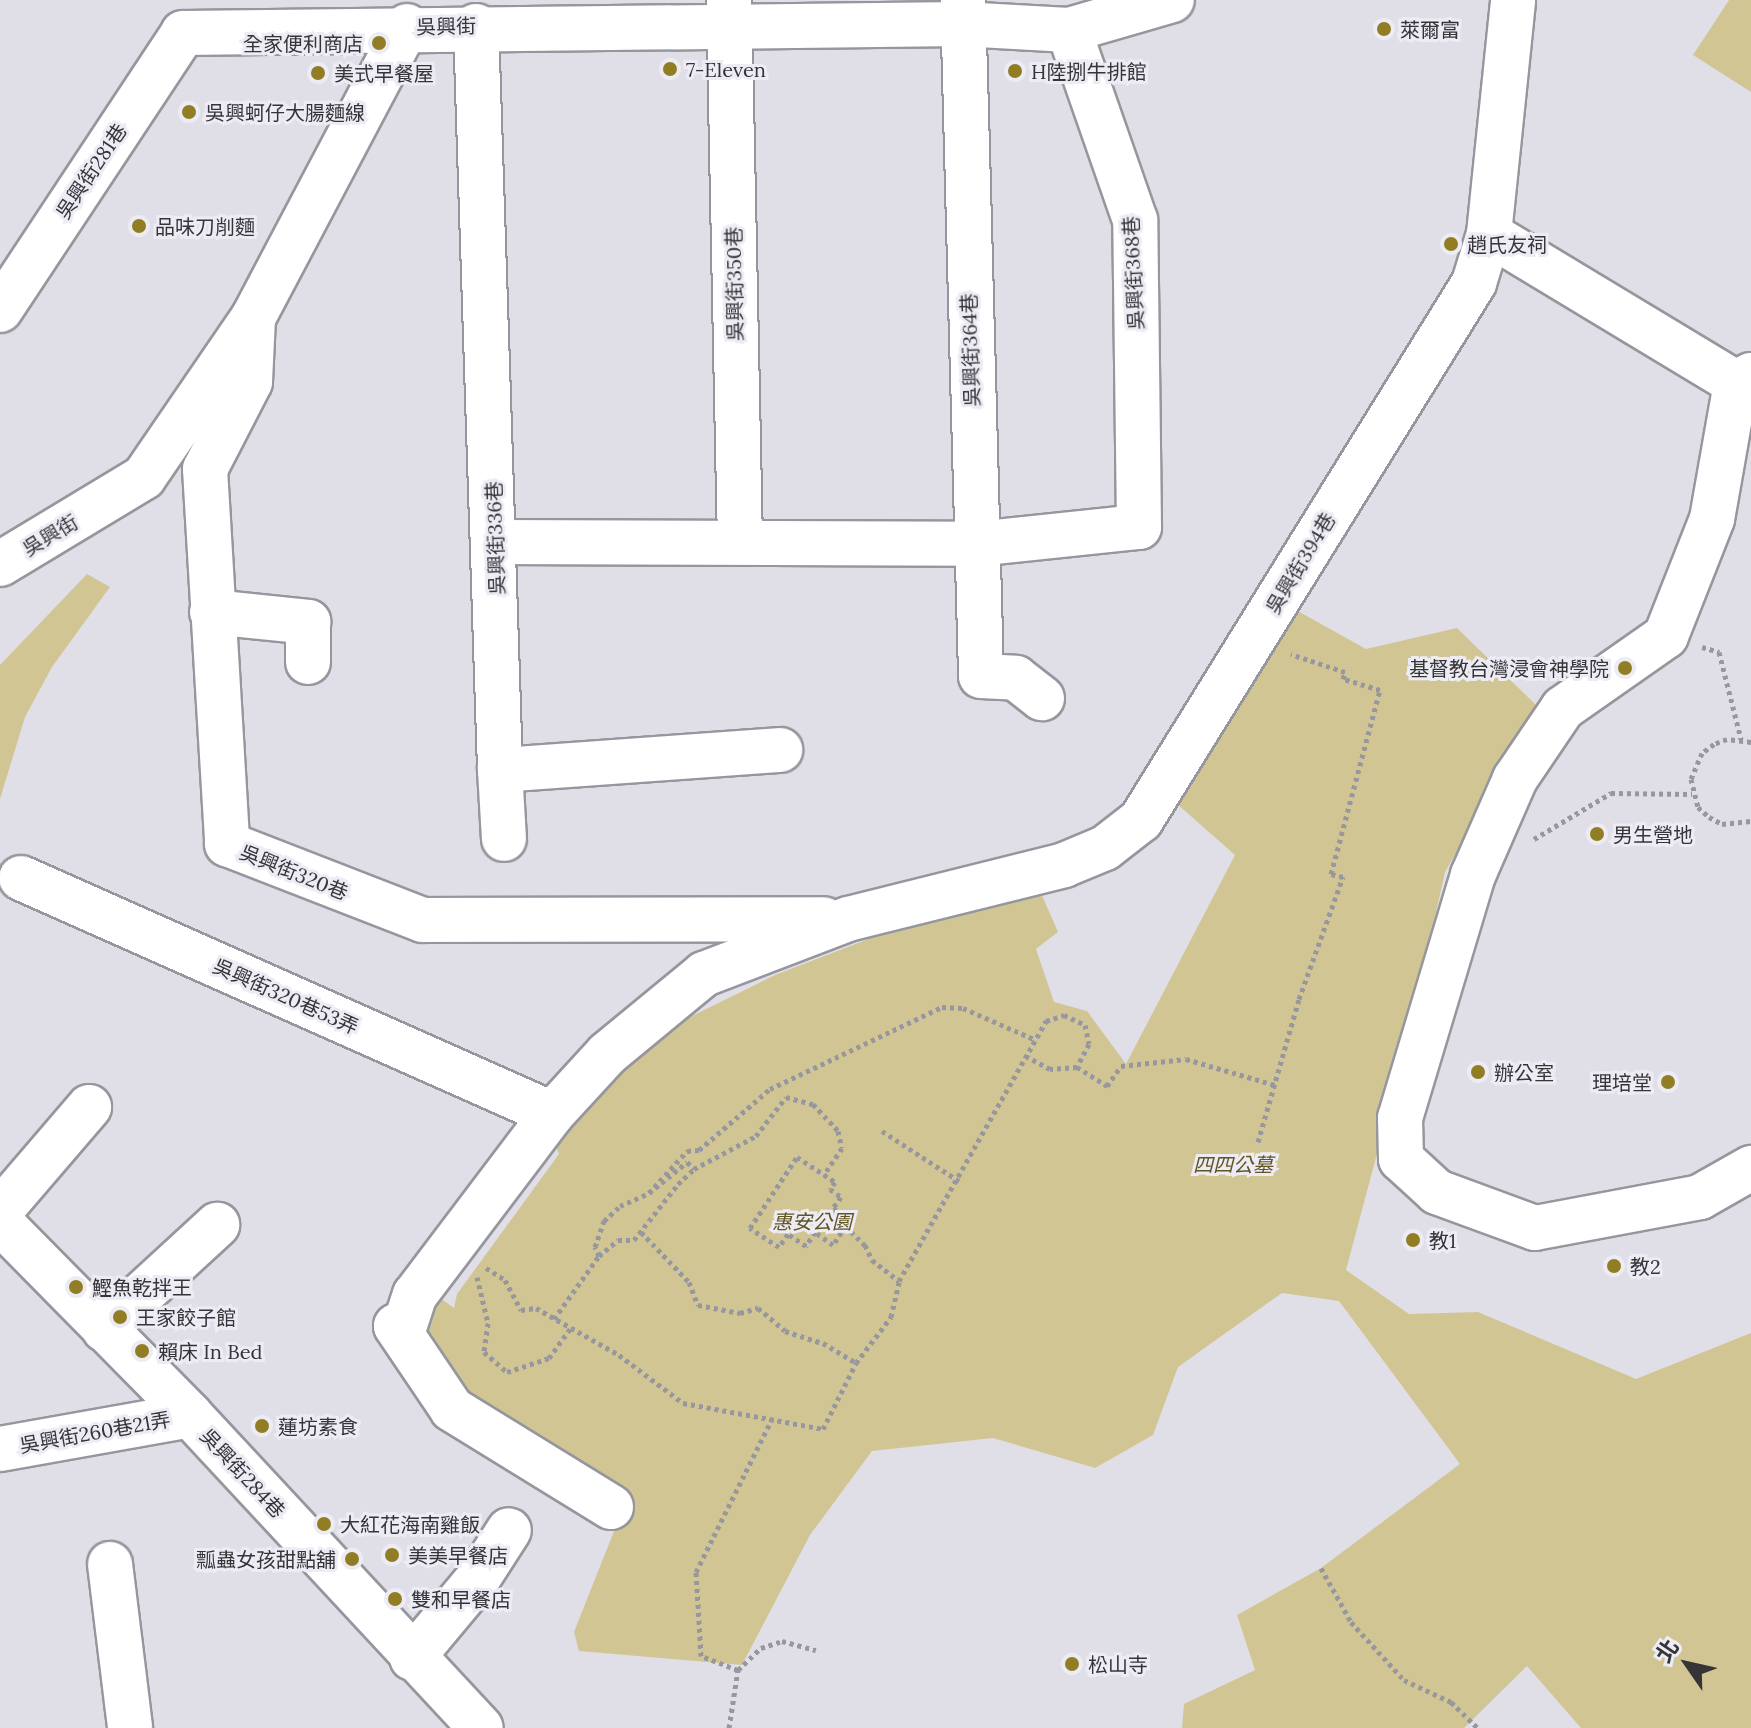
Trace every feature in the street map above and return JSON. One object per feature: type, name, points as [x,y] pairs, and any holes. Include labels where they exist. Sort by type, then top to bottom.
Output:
[{"type":"street","name":"吳興街","points":[[0,564],[144,477],[253,318],[407,26],[476,26],[728,13],[962,12],[1069,30],[1172,0]]},
{"type":"street","name":"吳興街394巷","points":[[848,919],[1064,865],[1130,833],[1170,778],[1474,283],[1489,234],[1513,0]]},
{"type":"street","name":"吳興街364巷","points":[[962,12],[981,676],[1016,678],[1042,698]]},
{"type":"street","name":"吳興街350巷","points":[[728,13],[740,542]]},
{"type":"street","points":[[179,16],[407,26]]},
{"type":"street","name":"吳興街281巷","points":[[0,310],[179,16]]},
{"type":"street","name":"吳興街336巷","points":[[476,26],[504,839]]},
{"type":"street","name":"吳興街368巷","points":[[976,544],[1139,527],[1135,220],[1069,30]]},
{"type":"street","points":[[1489,234],[1744,379],[1712,519],[1666,636],[1563,708],[1515,779],[1473,875],[1400,1118],[1401,1159],[1437,1192],[1535,1228],[1700,1197],[1751,1168]]},
{"type":"street","name":"吳興街320巷","points":[[253,318],[250,382],[205,469],[227,844],[423,920],[668,916],[848,919]]},
{"type":"street","points":[[495,542],[976,544]]},
{"type":"street","points":[[212,612],[308,622],[308,662]]},
{"type":"street","points":[[500,770],[780,750]]},
{"type":"street","name":"吳興街320巷53弄","points":[[21,878],[552,1114]]},
{"type":"street","points":[[668,916],[704,974]]},
{"type":"street","points":[[611,1507],[452,1409],[424,1373],[396,1326],[404,1328],[415,1295],[462,1267],[552,1114],[607,1054],[704,974],[848,919]]},
{"type":"street","points":[[0,1211],[89,1107]]},
{"type":"street","name":"吳興街284巷","points":[[0,1222],[190,1415],[412,1658],[481,1728]]},
{"type":"street","points":[[104,1329],[217,1225]]},
{"type":"street","name":"吳興街260巷21弄","points":[[0,1449],[190,1415]]},
{"type":"street","points":[[412,1658],[477,1580],[509,1530]]},
{"type":"street","points":[[110,1564],[130,1728]]},
{"type":"path","points":[[1666,636],[1719,652],[1741,739]]},
{"type":"path","points":[[1258,1142],[1343,877],[1331,874],[1380,690],[1343,679],[1345,672],[1309,660]]},
{"type":"path","points":[[1751,742],[1727,739],[1702,753],[1691,779],[1692,794],[1698,807],[1722,824],[1751,821]]},
{"type":"path","points":[[1473,875],[1611,793],[1692,794]]},
{"type":"path","points":[[649,1193],[687,1151],[699,1150],[770,1089],[942,1007],[963,1008],[1036,1040]]},
{"type":"path","points":[[571,1328],[549,1358],[507,1372],[484,1352],[488,1323],[462,1267],[487,1266],[505,1280],[521,1310],[536,1308],[619,1355],[683,1403],[823,1429],[856,1363],[891,1317],[899,1281],[959,1181],[1046,1021],[1064,1015],[1085,1025],[1089,1044],[1077,1067]]},
{"type":"path","points":[[1027,1057],[1050,1069],[1077,1067],[1107,1086],[1121,1066],[1186,1059],[1275,1085]]},
{"type":"path","points":[[554,1319],[599,1256],[618,1240],[634,1240],[694,1169],[756,1136],[786,1097],[813,1104],[838,1131],[842,1148],[824,1175]]},
{"type":"path","points":[[882,1131],[959,1181]]},
{"type":"path","points":[[797,1157],[835,1182],[830,1189],[841,1197],[833,1208],[850,1219],[845,1226],[833,1245],[815,1232],[806,1246],[788,1234],[779,1247],[750,1228],[797,1157]]},
{"type":"path","points":[[599,1256],[595,1247],[604,1221],[620,1206],[649,1193],[687,1162],[694,1169]]},
{"type":"path","points":[[845,1226],[865,1245],[872,1260],[899,1281]]},
{"type":"path","points":[[641,1232],[689,1282],[698,1305],[740,1313],[758,1308],[785,1331],[823,1343],[856,1363]]},
{"type":"path","points":[[738,1670],[701,1656],[696,1572],[772,1419]]},
{"type":"path","points":[[1321,1568],[1351,1622],[1404,1680],[1451,1702],[1478,1728]]},
{"type":"path","points":[[729,1728],[738,1670],[761,1648],[782,1641],[816,1650]]},
{"type":"green space","points":[[1729,0],[1751,0],[1751,92],[1693,55]]},
{"type":"green space","points":[[87,574],[110,587],[52,667],[25,717],[0,799],[0,665]]},
{"type":"green space","points":[[1296,610],[1366,649],[1457,628],[1539,708],[1445,872],[1409,1034],[1346,1270],[1409,1314],[1478,1312],[1636,1379],[1751,1333],[1751,1728],[1581,1728],[1527,1666],[1464,1728],[1182,1728],[1184,1704],[1255,1670],[1237,1615],[1321,1568],[1460,1464],[1339,1301],[1282,1293],[1178,1367],[1153,1435],[1095,1468],[993,1438],[872,1451],[810,1535],[742,1665],[579,1651],[574,1632],[622,1511],[412,1364],[412,1278],[454,1308],[457,1294],[559,1154],[554,1142],[651,1044],[686,1019],[775,975],[871,938],[1041,893],[1058,932],[1036,949],[1054,1002],[1087,1011],[1126,1064],[1235,855],[1176,803]]},
{"type":"place","name":"萊爾富","points":[[1384,29]]},
{"type":"place","name":"全家便利商店","points":[[379,43]]},
{"type":"place","name":"7-Eleven","points":[[670,69]]},
{"type":"place","name":"H陸捌牛排館","points":[[1015,71]]},
{"type":"place","name":"美式早餐屋","points":[[318,73]]},
{"type":"place","name":"吳興蚵仔大腸麵線","points":[[189,112]]},
{"type":"place","name":"品味刀削麵","points":[[139,226]]},
{"type":"place","name":"趙氏友祠","points":[[1451,244]]},
{"type":"place","name":"基督教台灣浸會神學院","points":[[1625,668]]},
{"type":"place","name":"男生營地","points":[[1597,834]]},
{"type":"place","name":"辦公室","points":[[1478,1072]]},
{"type":"place","name":"理培堂","points":[[1668,1082]]},
{"type":"place","name":"教1","points":[[1413,1240]]},
{"type":"place","name":"教2","points":[[1614,1266]]},
{"type":"place","name":"鰹魚乾拌王","points":[[76,1287]]},
{"type":"place","name":"王家餃子館","points":[[120,1317]]},
{"type":"place","name":"賴床 In Bed","points":[[142,1351]]},
{"type":"place","name":"蓮坊素食","points":[[262,1426]]},
{"type":"place","name":"大紅花海南雞飯","points":[[324,1524]]},
{"type":"place","name":"美美早餐店","points":[[392,1555]]},
{"type":"place","name":"瓢蟲女孩甜點舖","points":[[352,1559]]},
{"type":"place","name":"雙和早餐店","points":[[395,1599]]},
{"type":"place","name":"松山寺","points":[[1072,1664]]},
{"type":"park label","name":"四四公墓","points":[[1233,1164]]},
{"type":"park label","name":"惠安公園","points":[[812,1221]]}]
